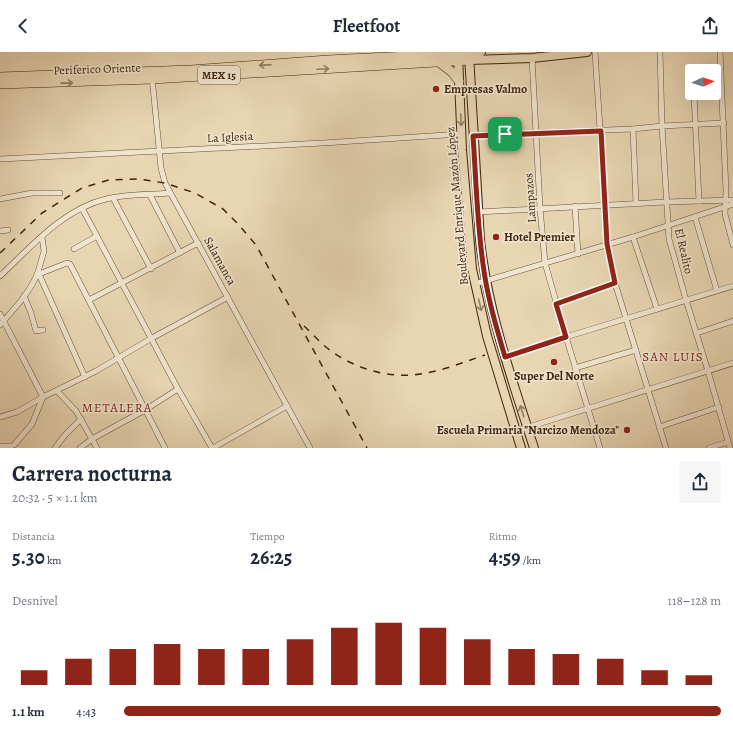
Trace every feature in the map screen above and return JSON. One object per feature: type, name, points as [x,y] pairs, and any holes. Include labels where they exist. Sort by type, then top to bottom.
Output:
[{"type":"highway","name":"Periferico Oriente","points":[[0,84],[152,76],[382,58],[469,55]]},
{"type":"highway","points":[[441,56],[459,81]]},
{"type":"highway","name":"Periferico Oriente","points":[[0,77],[152,76]]},
{"type":"main road","points":[[469,55],[481,52]]},
{"type":"main road","points":[[532,58],[533,53],[546,52]]},
{"type":"main road","points":[[469,55],[532,58],[587,52]]},
{"type":"main road","name":"Boulevard Enrique Mazón López","points":[[469,55],[480,240],[486,280],[493,316],[534,448]]},
{"type":"main road","name":"Boulevard Enrique Mazón López","points":[[458,56],[461,134],[470,248],[475,284],[489,342],[521,448]]},
{"type":"street","points":[[595,52],[607,244],[615,283],[666,448]]},
{"type":"street","name":"El Realito","points":[[660,52],[666,202],[671,247],[730,448]]},
{"type":"street","points":[[720,52],[726,191],[724,207],[725,217],[733,245]]},
{"type":"street","name":"Lampazos","points":[[532,58],[540,208],[545,263],[600,448]]},
{"type":"street","name":"Salamanca","points":[[152,76],[159,151],[162,174],[165,183],[310,448]]},
{"type":"street","points":[[694,100],[699,201]]},
{"type":"street","points":[[473,136],[536,132],[601,131],[724,123]]},
{"type":"street","points":[[633,129],[636,203]]},
{"type":"street","name":"La Iglesia","points":[[0,159],[323,143],[461,134]]},
{"type":"street","points":[[0,199],[32,193],[60,193]]},
{"type":"street","points":[[0,276],[54,226],[82,208],[113,198],[170,193]]},
{"type":"street","points":[[150,195],[180,253]]},
{"type":"street","points":[[113,198],[151,269]]},
{"type":"street","points":[[478,212],[636,203],[733,200]]},
{"type":"street","points":[[475,284],[633,237],[733,204]]},
{"type":"street","points":[[575,206],[578,254]]},
{"type":"street","points":[[82,208],[178,389],[212,448],[287,406]]},
{"type":"street","points":[[694,217],[717,291]]},
{"type":"street","points":[[0,231],[8,230]]},
{"type":"street","points":[[74,249],[97,236]]},
{"type":"street","points":[[2,323],[24,296],[38,273],[44,251],[42,237]]},
{"type":"street","points":[[633,237],[656,309]]},
{"type":"street","points":[[89,300],[151,269],[198,243]]},
{"type":"street","points":[[38,273],[68,263],[89,300],[165,448]]},
{"type":"street","points":[[38,273],[85,377]]},
{"type":"street","points":[[556,304],[615,283]]},
{"type":"street","points":[[505,357],[626,318],[733,286]]},
{"type":"street","points":[[24,296],[36,331],[43,330]]},
{"type":"street","points":[[0,417],[17,412],[43,397],[85,377],[152,338],[228,297]]},
{"type":"street","points":[[0,314],[2,323],[43,397]]},
{"type":"street","points":[[697,333],[733,321]]},
{"type":"street","points":[[575,368],[636,350]]},
{"type":"street","points":[[516,431],[733,363]]},
{"type":"street","points":[[80,448],[92,439],[145,410],[178,389]]},
{"type":"street","points":[[57,391],[76,411],[96,448]]},
{"type":"street","points":[[0,446],[11,446],[14,444],[32,424],[43,397]]},
{"type":"street","points":[[659,427],[719,407]]},
{"type":"street","points":[[55,448],[65,435],[81,419]]},
{"type":"street","points":[[709,448],[728,442]]},
{"type":"railway","points":[[0,253],[42,213],[82,188],[109,180],[138,179],[165,183],[195,193],[223,209],[256,245],[367,448]]},
{"type":"railway","points":[[304,326],[331,351],[351,363],[362,368],[385,374],[409,375],[428,373],[485,355]]},
{"type":"place","name":"Empresas Valmo","points":[[436,89]]},
{"type":"place","name":"Hotel Premier","points":[[496,237]]},
{"type":"place","name":"Super Del Norte","points":[[554,362]]},
{"type":"place","name":"Escuela Primaria \"Narcizo Mendoza\"","points":[[627,430]]},
{"type":"district","name":"SAN LUIS","points":[[673,356]]},
{"type":"district","name":"METALERA","points":[[117,407]]},
{"type":"route","points":[[601,131],[607,244],[615,283],[556,304],[566,337],[505,357],[493,316],[483,265],[473,136],[505,134],[601,131]]}]
